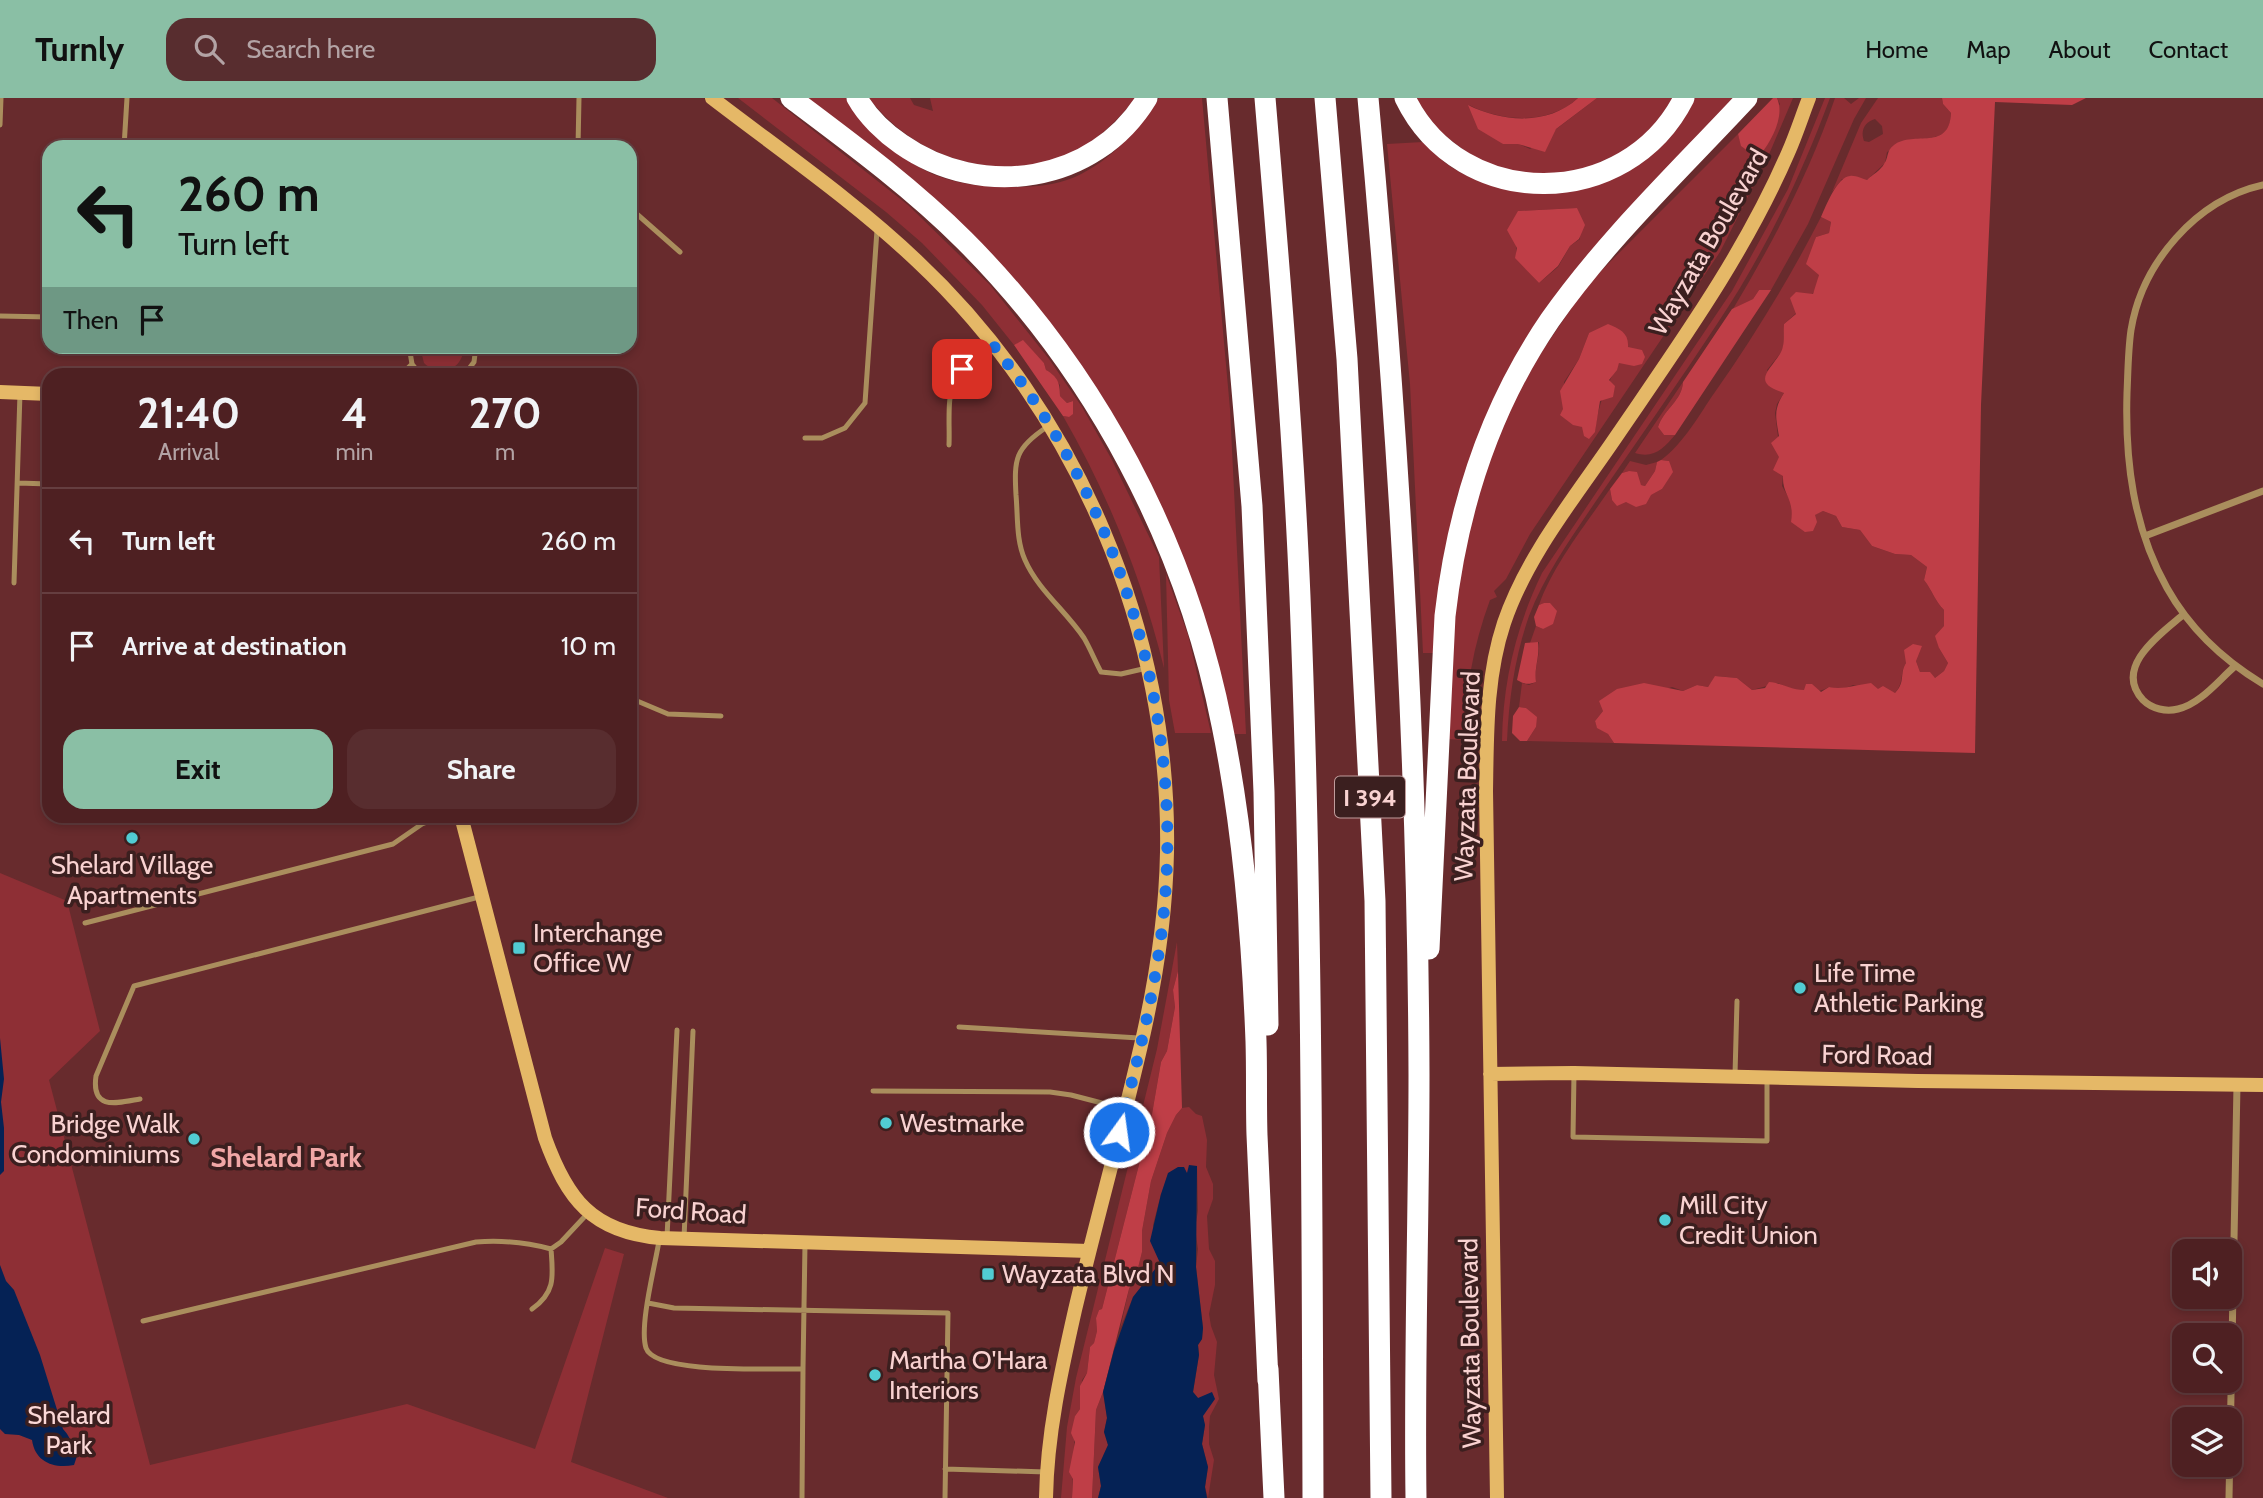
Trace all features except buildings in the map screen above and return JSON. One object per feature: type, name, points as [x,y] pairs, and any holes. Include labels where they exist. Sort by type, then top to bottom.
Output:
[{"type":"highway","points":[[792,98],[935,213],[972,248],[1022,304],[1075,373],[1106,422],[1150,506],[1184,587],[1222,726],[1244,881],[1256,1041],[1257,1132],[1274,1498]]},
{"type":"highway","points":[[857,98],[879,126],[915,154],[956,171],[993,178],[1031,175],[1071,164],[1103,146],[1132,119],[1147,98]]},
{"type":"highway","points":[[1217,98],[1252,506],[1262,718],[1268,954],[1268,1381]]},
{"type":"highway","name":"I 394","points":[[1265,98],[1293,465],[1300,596],[1312,1050],[1313,1498]]},
{"type":"highway","name":"I 394","points":[[1325,98],[1347,359],[1375,901],[1381,1498]]},
{"type":"highway","points":[[1368,98],[1387,306],[1405,587],[1419,1076],[1416,1498]]},
{"type":"highway","points":[[1405,98],[1421,125],[1456,157],[1476,169],[1501,178],[1544,184],[1583,180],[1605,173],[1626,161],[1659,134],[1673,118],[1684,98]]},
{"type":"highway","points":[[1419,1076],[1435,849],[1445,616],[1463,508],[1475,469],[1500,407],[1517,375],[1533,346],[1567,297],[1612,243],[1747,98]]},
{"type":"street","points":[[712,98],[918,261],[992,344],[1028,392],[1077,475],[1108,541],[1148,668],[1162,755],[1167,848],[1161,937],[1143,1038],[1089,1251],[1054,1409],[1046,1472],[1046,1498]]},
{"type":"street","name":"Wayzata Boulevard","points":[[1497,1498],[1486,790],[1490,682],[1504,624],[1525,576],[1727,270],[1778,174],[1809,98]]},
{"type":"street","points":[[2263,185],[2236,193],[2216,204],[2181,232],[2155,267],[2137,304],[2129,351],[2126,432],[2130,482],[2145,536],[2167,588],[2212,647],[2234,667],[2263,684]]},
{"type":"street","points":[[0,392],[42,394]]},
{"type":"street","points":[[2145,536],[2263,491]]},
{"type":"street","points":[[2185,614],[2150,643],[2139,657],[2134,674],[2136,688],[2142,699],[2152,707],[2179,709],[2196,702],[2234,667]]},
{"type":"street","name":"Ford Road","points":[[463,823],[545,1138],[564,1181],[589,1212],[601,1222],[629,1234],[664,1238],[1089,1251]]},
{"type":"street","name":"Ford Road","points":[[1490,1074],[1574,1073],[2263,1085]]},
{"type":"street","points":[[2229,1498],[2238,1084]]},
{"type":"lane","points":[[0,125],[1,98]]},
{"type":"lane","points":[[124,140],[127,98]]},
{"type":"lane","points":[[578,140],[579,98]]},
{"type":"lane","points":[[637,214],[680,252]]},
{"type":"lane","points":[[805,438],[822,438],[845,428],[865,403],[874,250],[878,227]]},
{"type":"lane","points":[[0,316],[42,317]]},
{"type":"lane","points":[[948,445],[951,392],[955,378],[992,344]]},
{"type":"lane","points":[[410,354],[415,368]]},
{"type":"lane","points":[[408,368],[412,364]]},
{"type":"lane","points":[[14,583],[20,393]]},
{"type":"lane","points":[[1049,425],[1027,440],[1017,458],[1015,477],[1020,543],[1025,560],[1032,573],[1083,637],[1101,672],[1121,674],[1148,668]]},
{"type":"lane","points":[[18,483],[42,484]]},
{"type":"lane","points":[[637,701],[668,713],[721,716]]},
{"type":"lane","points":[[85,923],[393,844],[424,823]]},
{"type":"lane","points":[[140,1098],[105,1102],[98,1097],[95,1084],[134,986],[482,896]]},
{"type":"lane","points":[[1734,1076],[1737,1001]]},
{"type":"lane","points":[[959,1027],[1143,1038]]},
{"type":"lane","points":[[677,1030],[664,1238],[648,1303],[645,1345],[648,1353],[656,1358],[683,1367],[803,1369]]},
{"type":"lane","points":[[684,1238],[693,1031]]},
{"type":"lane","points":[[1574,1073],[1573,1138],[1767,1141],[1767,1077]]},
{"type":"lane","points":[[873,1091],[1050,1092],[1125,1109]]},
{"type":"lane","points":[[143,1321],[476,1242],[524,1242],[551,1249],[589,1212]]},
{"type":"lane","points":[[802,1498],[806,1242]]},
{"type":"lane","points":[[532,1309],[544,1301],[550,1291],[553,1272],[551,1249]]},
{"type":"lane","points":[[648,1303],[674,1308],[948,1313],[944,1498]]},
{"type":"lane","points":[[945,1469],[1046,1472]]},
{"type":"green space","points":[[738,98],[772,98],[908,205],[990,285],[1049,359],[1082,407],[1112,460],[1159,557],[1164,668],[1135,570],[1095,477],[1063,416],[1069,417],[1073,401],[1067,403],[1060,396],[1060,385],[1046,370],[1044,363],[1023,341],[1014,345],[982,305],[922,243]]},
{"type":"green space","points":[[806,98],[846,98],[886,142],[917,166],[933,174],[969,184],[1012,187],[1052,184],[1088,170],[1123,144],[1159,98],[1202,98],[1230,409],[1246,734],[1232,734],[1216,662],[1065,344]]},
{"type":"green space","points":[[869,98],[910,98],[914,105],[933,111],[930,98],[1136,98],[1106,129],[1071,153],[1044,162],[988,166],[934,151],[910,137],[888,119]]},
{"type":"green space","points":[[1415,98],[1578,98],[1553,113],[1525,118],[1496,115],[1469,105],[1503,144],[1519,144],[1530,149],[1597,98],[1673,98],[1654,126],[1628,149],[1581,171],[1544,175],[1506,170],[1473,157],[1439,131]]},
{"type":"green space","points":[[1695,98],[1733,98],[1594,247],[1458,493],[1441,568],[1433,653],[1423,653],[1410,384],[1387,144],[1423,142],[1451,167],[1484,183],[1519,191],[1554,193],[1589,187],[1622,174],[1651,155],[1676,130]],"holes":[[[1577,208],[1580,239],[1570,246],[1558,267],[1539,283],[1516,258],[1518,211]]]},
{"type":"green space","points":[[1777,98],[1793,98],[1767,159],[1720,252],[1530,534],[1506,579],[1494,591],[1497,597],[1490,600],[1471,669],[1465,740],[1447,739],[1457,573],[1486,463],[1526,375],[1587,285],[1738,134],[1742,146],[1780,104]],"holes":[[[1589,333],[1628,347],[1611,377],[1595,432],[1582,427],[1563,409],[1564,382],[1579,359]]]},
{"type":"green space","points":[[1825,98],[1830,98],[1807,156],[1752,268],[1704,344],[1568,543],[1543,586],[1529,616],[1520,646],[1511,693],[1507,741],[1502,741],[1508,676],[1518,634],[1542,573],[1732,291],[1788,189]]},
{"type":"green space","points":[[1835,98],[1844,98],[1851,104],[1859,98],[1866,98],[1854,119],[1808,224],[1771,290],[1759,290],[1753,299],[1733,309],[1790,206]]},
{"type":"green space","points":[[1878,98],[1942,98],[1943,104],[1951,113],[1948,128],[1940,135],[1900,145],[1887,152],[1885,163],[1867,180],[1842,179],[1832,192],[1861,123]],"holes":[[[1875,119],[1882,126],[1883,134],[1869,142],[1864,141],[1863,130],[1868,122]]]},
{"type":"green space","points":[[1821,217],[1831,222],[1829,233],[1816,237],[1814,248],[1819,270],[1818,282],[1806,302],[1784,324],[1783,350],[1767,370],[1784,393],[1775,413],[1782,486],[1794,507],[1814,515],[1823,511],[1836,516],[1842,527],[1860,530],[1872,546],[1895,554],[1911,555],[1927,567],[1924,580],[1944,610],[1939,648],[1948,663],[1944,671],[1935,678],[1920,672],[1916,661],[1906,663],[1895,693],[1853,685],[1841,690],[1829,687],[1817,691],[1803,691],[1778,683],[1752,690],[1737,678],[1716,676],[1708,687],[1697,685],[1683,691],[1672,687],[1603,711],[1595,721],[1597,727],[1608,734],[1614,743],[1527,741],[1536,727],[1526,708],[1519,707],[1522,683],[1529,685],[1536,682],[1539,642],[1530,643],[1536,626],[1543,629],[1545,603],[1539,605],[1553,575],[1610,489],[1612,500],[1625,501],[1662,489],[1669,461],[1661,460],[1691,428],[1744,350]]},
{"type":"green space","points":[[422,354],[463,354],[452,368],[431,368],[424,363]]},
{"type":"green space","points":[[1683,382],[1679,395],[1658,427],[1664,435],[1675,435],[1663,448],[1653,453],[1635,453]]},
{"type":"green space","points":[[1630,461],[1646,465],[1657,462],[1655,471],[1645,486],[1629,471],[1622,473]]},
{"type":"green space","points":[[1166,574],[1188,635],[1211,733],[1175,733],[1169,700]]},
{"type":"green space","name":"Shelard Park","points":[[0,873],[67,901],[100,1031],[49,1080],[150,1465],[407,1404],[535,1449],[605,1248],[624,1254],[571,1462],[668,1498],[0,1498]]},
{"type":"green space","points":[[1177,942],[1178,971],[1173,990],[1175,1007],[1167,1051],[1161,1062],[1152,1114],[1102,1309],[1096,1318],[1097,1331],[1090,1347],[1087,1373],[1082,1380],[1080,1409],[1075,1416],[1072,1498],[1061,1498],[1067,1427],[1076,1378],[1157,1049]]},
{"type":"green space","points":[[1189,1107],[1202,1116],[1207,1140],[1206,1167],[1213,1184],[1213,1199],[1207,1216],[1209,1249],[1215,1261],[1215,1285],[1209,1314],[1217,1342],[1214,1375],[1219,1399],[1210,1416],[1209,1444],[1214,1460],[1208,1498],[1205,1487],[1208,1467],[1202,1444],[1205,1425],[1198,1398],[1193,1392],[1198,1345],[1202,1339],[1203,1328],[1196,1267],[1197,1166],[1161,1194],[1153,1225],[1160,1263],[1133,1297],[1120,1329],[1129,1289],[1142,1252],[1142,1231],[1151,1181],[1176,1115],[1182,1108]]},
{"type":"green space","points":[[1103,1392],[1107,1418],[1104,1432],[1108,1445],[1098,1467],[1101,1486],[1098,1498],[1092,1498],[1096,1410]]},
{"type":"shaded area","points":[[1578,98],[1597,98],[1556,129],[1545,152],[1518,144],[1503,144],[1478,129],[1468,105],[1495,115],[1525,118],[1553,113]]},
{"type":"shaded area","points":[[1773,98],[1777,98],[1779,105],[1776,128],[1761,154],[1752,154],[1741,146],[1738,134]]},
{"type":"shaded area","points":[[1942,98],[2086,98],[2072,105],[1995,102],[1981,405],[1975,753],[1614,743],[1608,734],[1597,728],[1595,721],[1603,711],[1599,701],[1617,689],[1644,683],[1683,691],[1697,685],[1708,687],[1715,676],[1737,678],[1752,690],[1765,688],[1769,682],[1804,690],[1806,684],[1812,684],[1821,692],[1829,687],[1844,688],[1871,683],[1878,689],[1883,686],[1895,693],[1906,663],[1904,650],[1913,644],[1922,646],[1916,661],[1920,672],[1930,672],[1935,678],[1944,671],[1948,663],[1935,636],[1944,626],[1944,610],[1924,580],[1927,567],[1911,555],[1895,554],[1872,546],[1860,530],[1842,527],[1836,516],[1823,511],[1815,515],[1817,522],[1813,531],[1805,532],[1791,522],[1790,502],[1784,488],[1783,476],[1773,470],[1779,457],[1771,443],[1779,436],[1777,409],[1784,393],[1768,385],[1765,380],[1768,370],[1782,349],[1784,324],[1796,314],[1790,298],[1796,292],[1813,294],[1819,275],[1806,264],[1816,237],[1829,233],[1831,222],[1821,217],[1832,193],[1841,181],[1850,176],[1867,180],[1883,166],[1894,145],[1911,139],[1937,136],[1944,132],[1949,125],[1951,113],[1943,104]]},
{"type":"shaded area","points":[[1577,208],[1585,225],[1579,239],[1570,246],[1558,266],[1539,283],[1515,258],[1517,248],[1507,230],[1518,211]]},
{"type":"shaded area","points":[[1759,290],[1771,290],[1675,435],[1664,435],[1658,427],[1660,421],[1679,395],[1683,382],[1732,309],[1753,299]]},
{"type":"shaded area","points":[[1608,324],[1623,332],[1628,347],[1642,350],[1645,357],[1642,364],[1634,366],[1619,363],[1609,380],[1615,386],[1613,397],[1600,401],[1595,432],[1589,439],[1584,436],[1582,427],[1573,425],[1560,415],[1563,409],[1560,391],[1579,359],[1589,333]]},
{"type":"shaded area","points":[[1023,340],[1044,363],[1046,370],[1056,378],[1060,396],[1067,403],[1073,401],[1073,414],[1069,417],[1063,416],[1014,345]]},
{"type":"shaded area","points":[[1669,461],[1673,472],[1662,489],[1651,495],[1646,504],[1636,507],[1626,502],[1617,506],[1612,500],[1610,489],[1622,473],[1637,472],[1641,485],[1645,486],[1655,471],[1657,462]]},
{"type":"shaded area","points":[[1550,603],[1557,611],[1553,624],[1543,629],[1536,626],[1534,617],[1539,605]]},
{"type":"shaded area","points":[[1538,642],[1536,682],[1528,684],[1517,680],[1525,643]]},
{"type":"shaded area","points":[[1519,707],[1526,708],[1537,717],[1536,727],[1527,741],[1520,741],[1512,733],[1513,716]]},
{"type":"shaded area","points":[[1178,971],[1182,1108],[1167,1133],[1151,1181],[1142,1231],[1142,1252],[1129,1289],[1096,1410],[1092,1498],[1072,1498],[1073,1479],[1069,1472],[1075,1442],[1071,1433],[1075,1416],[1080,1409],[1080,1386],[1087,1373],[1090,1347],[1097,1331],[1096,1318],[1102,1309],[1152,1114],[1161,1062],[1167,1051],[1175,1007],[1173,990]]},
{"type":"water","points":[[0,1038],[4,1079],[1,1102],[4,1171],[0,1175]]},
{"type":"water","points":[[1189,1165],[1197,1166],[1196,1267],[1203,1328],[1202,1339],[1198,1345],[1193,1392],[1198,1398],[1212,1392],[1215,1399],[1203,1416],[1205,1425],[1202,1444],[1208,1467],[1205,1487],[1207,1498],[1098,1498],[1101,1486],[1098,1467],[1108,1445],[1104,1432],[1107,1418],[1103,1392],[1114,1350],[1133,1297],[1160,1263],[1150,1241],[1168,1173],[1178,1167],[1184,1167],[1187,1173]]},
{"type":"water","points":[[0,1265],[6,1281],[14,1290],[40,1355],[63,1429],[77,1456],[74,1465],[53,1465],[41,1459],[32,1440],[5,1434],[0,1429]]},
{"type":"place","name":"Shelard Village Apartments","points":[[132,838]]},
{"type":"place","name":"Interchange Office W","points":[[519,948]]},
{"type":"place","name":"Life Time Athletic Parking","points":[[1800,988]]},
{"type":"place","name":"Westmarke","points":[[886,1123]]},
{"type":"place","name":"Bridge Walk Condominiums","points":[[194,1139]]},
{"type":"place","name":"Mill City Credit Union","points":[[1665,1220]]},
{"type":"place","name":"Wayzata Blvd N","points":[[988,1274]]},
{"type":"place","name":"Martha O'Hara Interiors","points":[[875,1375]]},
{"type":"district","name":"Shelard Park","points":[[286,1157]]},
{"type":"route","points":[[962,369],[992,344],[1028,392],[1056,437],[1096,514],[1122,577],[1152,685],[1166,804],[1166,896],[1154,983],[1119,1132]]}]
